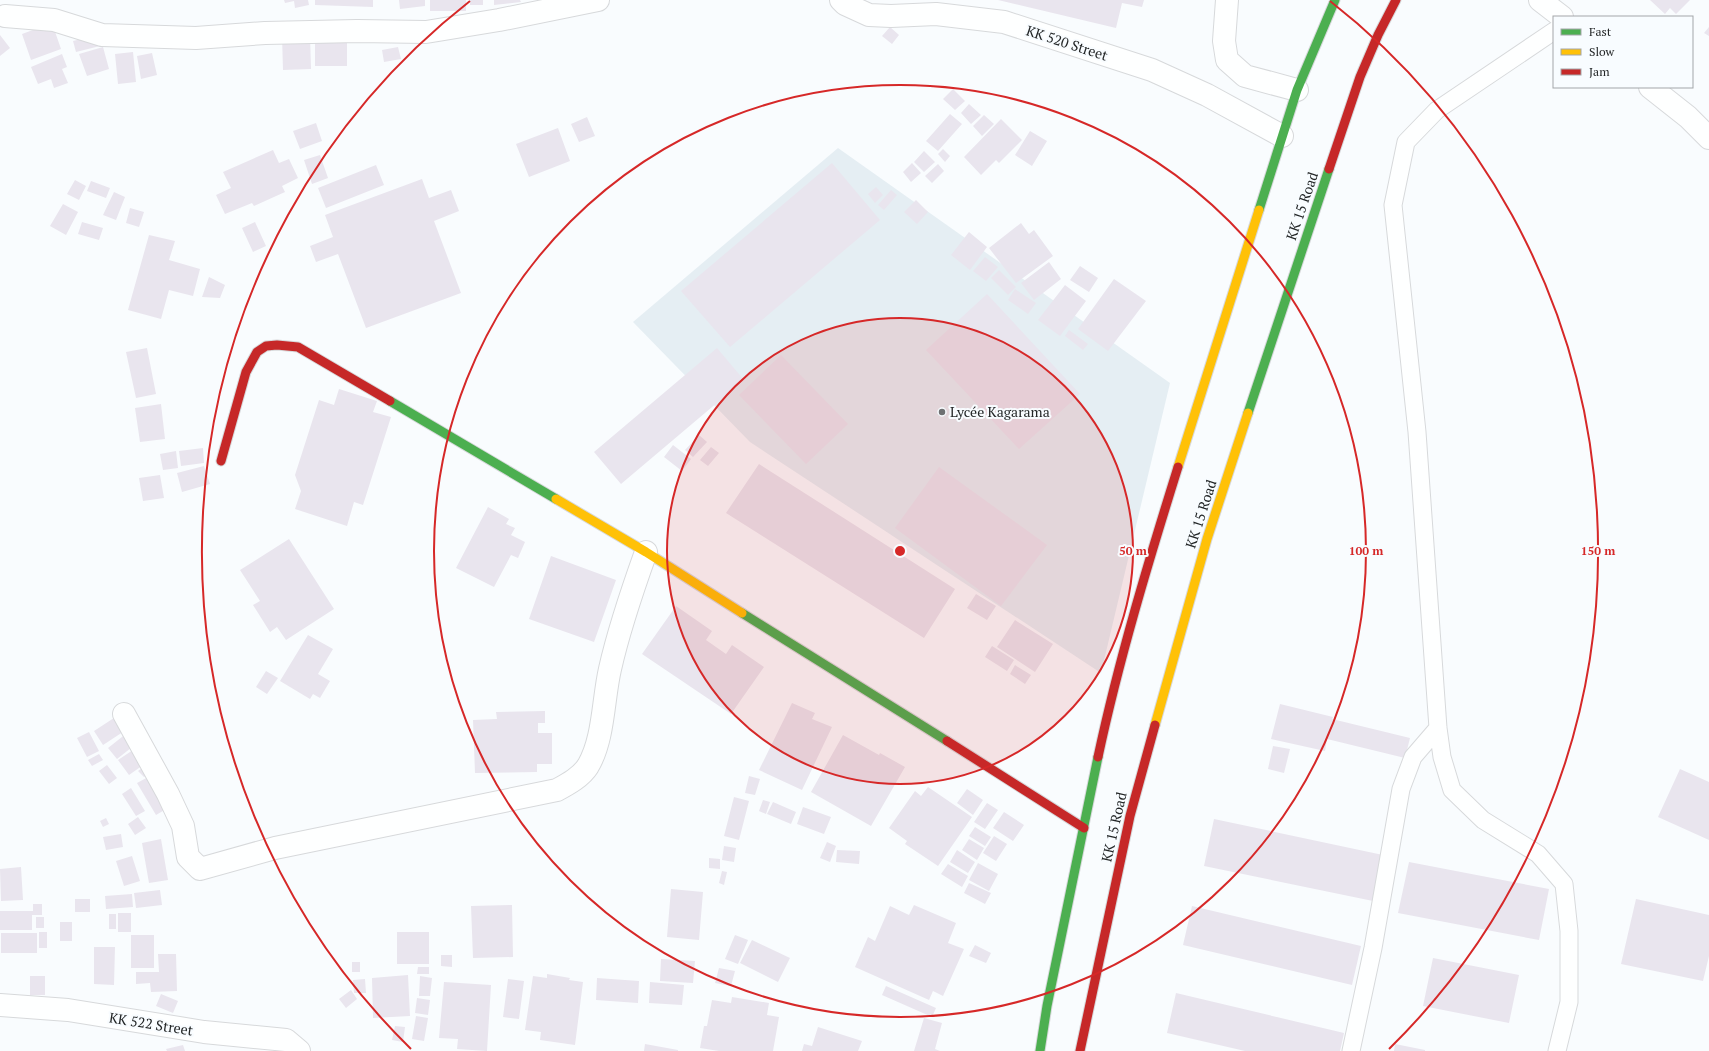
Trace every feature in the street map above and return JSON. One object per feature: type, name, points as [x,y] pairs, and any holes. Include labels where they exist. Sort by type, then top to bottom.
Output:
[{"type":"main road","name":"KK 15 Road","points":[[1040,1051],[1047,1006],[1109,706],[1154,544],[1297,90],[1336,0]]},
{"type":"main road","name":"KK 15 Road","points":[[1080,1051],[1130,816],[1207,539],[1360,78],[1378,35],[1396,0]]},
{"type":"main road","points":[[221,461],[247,369],[257,351],[266,346],[276,344],[298,347],[646,552],[1084,828]]},
{"type":"street","points":[[5,16],[54,20],[102,35],[196,38],[265,33],[356,31],[426,32],[499,20],[598,0]]},
{"type":"street","name":"KK 520 Street","points":[[840,0],[844,4],[869,15],[891,16],[938,7],[1004,22],[1152,70],[1207,95],[1282,136]]},
{"type":"street","points":[[1227,0],[1224,41],[1227,60],[1245,76],[1297,90]]},
{"type":"street","points":[[1540,0],[1561,16]]},
{"type":"street","points":[[1651,88],[1688,117],[1709,138]]},
{"type":"street","points":[[124,714],[168,794],[183,826],[188,856],[200,869],[275,848],[557,790],[572,782],[587,768],[596,750],[609,671],[620,627],[646,552]]},
{"type":"street","name":"KK 522 Street","points":[[0,1005],[68,1010],[204,1032],[286,1040],[299,1051]]},
{"type":"lane","points":[[1553,32],[1437,110],[1406,142],[1393,205],[1417,432],[1438,728],[1442,757],[1452,790],[1483,820],[1538,854],[1564,884],[1569,931],[1569,1002],[1557,1051]]},
{"type":"lane","points":[[1352,1051],[1373,948],[1401,789],[1413,757],[1438,728]]},
{"type":"shaded area","name":"Lycée Kagarama","points":[[838,148],[1170,383],[1101,673],[750,442],[633,322]]},
{"type":"building","points":[[284,0],[308,0],[309,5],[295,8],[294,1],[285,3]]},
{"type":"building","points":[[315,0],[373,0],[373,7],[315,5]]},
{"type":"building","points":[[399,0],[425,0],[425,6],[400,9]]},
{"type":"building","points":[[430,0],[466,0],[466,11],[430,11]]},
{"type":"building","points":[[470,0],[483,0],[483,5],[470,5]]},
{"type":"building","points":[[494,0],[520,0],[521,2],[494,5]]},
{"type":"building","points":[[998,0],[1144,0],[1142,7],[1122,3],[1116,28]]},
{"type":"building","points":[[1650,0],[1690,0],[1676,14],[1670,8],[1665,14]]},
{"type":"building","points":[[52,23],[61,49],[31,60],[22,34]]},
{"type":"building","points":[[890,27],[899,35],[892,44],[882,36]]},
{"type":"building","points":[[1709,27],[1709,36],[1704,33]]},
{"type":"building","points":[[0,35],[10,48],[0,56]]},
{"type":"building","points":[[97,35],[100,46],[76,52],[73,41]]},
{"type":"building","points":[[310,35],[311,69],[283,70],[282,36]]},
{"type":"building","points":[[315,35],[347,35],[347,66],[315,66]]},
{"type":"building","points":[[103,47],[109,69],[87,76],[79,54]]},
{"type":"building","points":[[398,47],[401,59],[384,62],[382,50]]},
{"type":"building","points":[[133,52],[136,82],[118,84],[115,54]]},
{"type":"building","points":[[152,53],[157,75],[141,79],[137,56]]},
{"type":"building","points":[[62,54],[67,67],[62,69],[68,83],[54,88],[51,79],[38,84],[31,67]]},
{"type":"building","points":[[953,89],[965,101],[955,110],[943,99]]},
{"type":"building","points":[[969,104],[981,115],[971,124],[961,113]]},
{"type":"building","points":[[950,114],[962,124],[938,151],[926,141]]},
{"type":"building","points":[[984,115],[994,124],[982,136],[973,126]]},
{"type":"building","points":[[587,117],[595,136],[579,142],[571,124]]},
{"type":"building","points":[[1001,119],[1022,140],[999,163],[996,160],[981,175],[964,157]]},
{"type":"building","points":[[316,123],[322,141],[300,149],[293,131]]},
{"type":"building","points":[[558,128],[570,161],[529,177],[516,144]]},
{"type":"building","points":[[1030,131],[1047,141],[1032,166],[1015,155]]},
{"type":"building","points":[[943,149],[950,156],[945,162],[938,154]]},
{"type":"building","points":[[273,150],[279,163],[289,159],[298,178],[282,186],[285,192],[254,206],[252,203],[225,214],[216,195],[231,188],[223,172]]},
{"type":"building","points":[[924,151],[935,162],[924,172],[914,162]]},
{"type":"building","points":[[320,155],[328,178],[312,184],[304,160]]},
{"type":"building","points":[[832,163],[880,220],[730,347],[681,291]]},
{"type":"building","points":[[912,163],[921,173],[911,182],[903,172]]},
{"type":"building","points":[[938,164],[944,171],[932,183],[925,176]]},
{"type":"building","points":[[376,165],[384,185],[326,208],[318,188]]},
{"type":"building","points":[[422,179],[429,198],[451,190],[459,211],[434,221],[461,293],[366,328],[338,254],[316,262],[310,246],[333,237],[325,215]]},
{"type":"building","points":[[75,180],[86,186],[79,200],[67,194]]},
{"type":"building","points":[[91,181],[110,188],[106,198],[87,191]]},
{"type":"building","points":[[876,187],[883,195],[875,203],[868,194]]},
{"type":"building","points":[[891,190],[897,195],[884,210],[878,205]]},
{"type":"building","points":[[114,192],[125,197],[116,220],[103,215]]},
{"type":"building","points":[[916,200],[928,212],[917,224],[904,212]]},
{"type":"building","points":[[63,204],[78,212],[66,235],[50,226]]},
{"type":"building","points":[[130,208],[144,212],[139,227],[126,223]]},
{"type":"building","points":[[82,222],[103,228],[99,240],[78,234]]},
{"type":"building","points":[[255,222],[266,246],[253,252],[242,228]]},
{"type":"building","points":[[1021,223],[1029,234],[1034,230],[1053,256],[1016,283],[989,248]]},
{"type":"building","points":[[969,232],[987,247],[970,270],[951,255]]},
{"type":"building","points":[[149,235],[175,241],[169,260],[200,269],[193,296],[169,290],[161,319],[128,310]]},
{"type":"building","points":[[985,257],[998,267],[986,281],[973,271]]},
{"type":"building","points":[[1049,262],[1061,279],[1034,300],[1021,283]]},
{"type":"building","points":[[1080,266],[1098,278],[1089,292],[1070,280]]},
{"type":"building","points":[[999,270],[1016,287],[1008,295],[991,278]]},
{"type":"building","points":[[209,277],[225,285],[220,298],[202,297]]},
{"type":"building","points":[[1114,279],[1146,301],[1108,351],[1078,329]]},
{"type":"building","points":[[1065,285],[1086,301],[1060,336],[1038,320]]},
{"type":"building","points":[[1015,289],[1036,303],[1028,314],[1008,300]]},
{"type":"building","points":[[987,294],[1080,394],[1019,449],[926,350]]},
{"type":"building","points":[[1069,330],[1088,344],[1083,350],[1065,336]]},
{"type":"building","points":[[147,348],[156,394],[136,398],[126,352]]},
{"type":"building","points":[[717,348],[744,380],[621,484],[594,452]]},
{"type":"building","points":[[781,355],[848,424],[806,464],[739,395]]},
{"type":"building","points":[[339,389],[377,401],[373,412],[391,417],[363,505],[354,502],[347,526],[295,509],[301,491],[295,475],[319,400],[334,405]]},
{"type":"building","points":[[161,404],[165,439],[140,442],[135,408]]},
{"type":"building","points":[[699,435],[707,442],[693,457],[685,450]]},
{"type":"building","points":[[673,445],[691,459],[682,471],[664,457]]},
{"type":"building","points":[[711,447],[719,453],[708,466],[700,460]]},
{"type":"building","points":[[203,448],[204,463],[181,466],[179,451]]},
{"type":"building","points":[[176,451],[178,468],[163,470],[160,454]]},
{"type":"building","points":[[759,464],[955,589],[924,638],[726,513]]},
{"type":"building","points":[[204,466],[210,484],[182,492],[177,473]]},
{"type":"building","points":[[939,467],[1047,545],[1001,606],[895,528]]},
{"type":"building","points":[[160,475],[164,498],[143,501],[139,478]]},
{"type":"building","points":[[488,507],[509,519],[506,524],[515,528],[511,535],[525,542],[518,558],[511,555],[494,587],[456,568]]},
{"type":"building","points":[[289,539],[334,609],[286,640],[277,627],[270,632],[253,605],[260,601],[240,570]]},
{"type":"building","points":[[551,556],[616,580],[594,642],[529,619]]},
{"type":"building","points":[[976,594],[996,606],[987,620],[967,608]]},
{"type":"building","points":[[676,606],[712,631],[706,640],[726,654],[732,645],[764,667],[731,714],[642,654]]},
{"type":"building","points":[[1015,620],[1053,644],[1035,672],[997,647]]},
{"type":"building","points":[[308,635],[333,649],[318,674],[330,681],[320,698],[313,694],[310,699],[280,681]]},
{"type":"building","points":[[992,646],[1014,660],[1007,671],[985,657]]},
{"type":"building","points":[[1015,665],[1031,675],[1025,684],[1010,674]]},
{"type":"building","points":[[266,671],[278,678],[267,694],[256,687]]},
{"type":"building","points":[[792,703],[815,713],[812,719],[832,727],[802,790],[759,770]]},
{"type":"building","points":[[1280,704],[1333,717],[1332,719],[1410,738],[1405,758],[1327,739],[1325,751],[1271,739]]},
{"type":"building","points":[[545,711],[545,723],[538,723],[538,733],[552,733],[552,764],[537,764],[537,772],[475,773],[473,720],[497,719],[496,712]]},
{"type":"building","points":[[117,716],[126,730],[103,745],[94,731]]},
{"type":"building","points":[[89,732],[99,751],[87,757],[77,738]]},
{"type":"building","points":[[127,733],[136,744],[117,759],[108,748]]},
{"type":"building","points":[[843,735],[879,755],[880,753],[905,767],[871,826],[811,792]]},
{"type":"building","points":[[1273,746],[1290,749],[1284,773],[1268,769]]},
{"type":"building","points":[[136,748],[146,763],[129,775],[118,760]]},
{"type":"building","points":[[99,754],[103,760],[92,766],[88,760]]},
{"type":"building","points":[[107,765],[117,778],[109,784],[99,771]]},
{"type":"building","points":[[146,765],[151,772],[144,777],[138,771]]},
{"type":"building","points":[[1680,769],[1709,782],[1709,840],[1658,817]]},
{"type":"building","points":[[150,776],[168,808],[156,815],[137,783]]},
{"type":"building","points":[[749,776],[760,779],[755,795],[745,793]]},
{"type":"building","points":[[928,787],[972,817],[938,866],[905,844],[907,841],[889,828],[915,791],[921,796]]},
{"type":"building","points":[[131,788],[145,811],[136,816],[122,794]]},
{"type":"building","points":[[967,789],[983,800],[973,815],[957,803]]},
{"type":"building","points":[[734,797],[749,801],[739,840],[724,836]]},
{"type":"building","points":[[763,800],[770,802],[766,814],[759,811]]},
{"type":"building","points":[[773,802],[796,812],[791,824],[767,814]]},
{"type":"building","points":[[987,803],[998,810],[985,829],[974,822]]},
{"type":"building","points":[[803,807],[831,817],[824,834],[797,824]]},
{"type":"building","points":[[1004,812],[1024,825],[1013,841],[993,828]]},
{"type":"building","points":[[138,817],[146,828],[135,835],[128,824]]},
{"type":"building","points":[[106,818],[109,824],[103,827],[100,821]]},
{"type":"building","points":[[1214,819],[1383,855],[1373,901],[1204,866]]},
{"type":"building","points":[[975,827],[991,837],[985,846],[969,836]]},
{"type":"building","points":[[121,834],[123,847],[106,850],[103,837]]},
{"type":"building","points":[[994,836],[1007,844],[996,861],[983,853]]},
{"type":"building","points":[[161,839],[168,880],[149,883],[142,843]]},
{"type":"building","points":[[969,839],[984,848],[977,860],[962,850]]},
{"type":"building","points":[[827,842],[836,846],[830,862],[820,858]]},
{"type":"building","points":[[724,846],[736,848],[734,862],[722,860]]},
{"type":"building","points":[[837,850],[860,851],[859,864],[836,862]]},
{"type":"building","points":[[957,850],[975,862],[968,873],[950,862]]},
{"type":"building","points":[[132,856],[140,881],[124,886],[116,861]]},
{"type":"building","points":[[709,858],[720,859],[720,869],[709,868]]},
{"type":"building","points":[[1409,862],[1549,889],[1539,940],[1398,913]]},
{"type":"building","points":[[978,863],[998,874],[989,891],[969,880]]},
{"type":"building","points":[[948,864],[968,876],[962,887],[941,874]]},
{"type":"building","points":[[21,867],[23,900],[1,901],[0,869]]},
{"type":"building","points":[[722,871],[727,872],[724,885],[719,883]]},
{"type":"building","points":[[969,883],[991,893],[985,904],[964,893]]},
{"type":"building","points":[[671,889],[703,892],[699,940],[667,937]]},
{"type":"building","points":[[160,890],[162,905],[136,908],[134,893]]},
{"type":"building","points":[[132,894],[133,907],[106,909],[105,896]]},
{"type":"building","points":[[75,899],[90,899],[90,912],[75,912]]},
{"type":"building","points":[[1636,899],[1709,915],[1709,956],[1703,981],[1621,964]]},
{"type":"building","points":[[33,904],[42,904],[42,915],[32,915],[32,930],[0,930],[0,911],[33,911]]},
{"type":"building","points":[[512,905],[513,957],[473,958],[471,906]]},
{"type":"building","points":[[914,905],[956,923],[948,943],[964,949],[943,996],[933,991],[929,1000],[855,967],[868,937],[875,941],[890,906],[909,915]]},
{"type":"building","points":[[1192,906],[1361,946],[1352,985],[1183,945]]},
{"type":"building","points":[[118,913],[131,913],[131,932],[118,932]]},
{"type":"building","points":[[109,914],[116,914],[116,929],[109,929]]},
{"type":"building","points":[[36,917],[44,917],[44,928],[36,928]]},
{"type":"building","points":[[60,922],[72,922],[72,941],[60,941]]},
{"type":"building","points":[[39,932],[47,932],[47,948],[39,948]]},
{"type":"building","points":[[397,932],[429,932],[429,964],[397,964]]},
{"type":"building","points":[[1,933],[37,933],[37,953],[1,953]]},
{"type":"building","points":[[131,935],[154,935],[154,968],[131,968]]},
{"type":"building","points":[[735,935],[748,940],[738,964],[725,959]]},
{"type":"building","points":[[752,940],[790,958],[778,982],[740,963]]},
{"type":"building","points":[[975,945],[991,953],[986,963],[969,956]]},
{"type":"building","points":[[94,947],[115,947],[114,985],[94,984]]},
{"type":"building","points":[[158,954],[176,954],[177,991],[151,992],[150,983],[136,984],[136,972],[159,972]]},
{"type":"building","points":[[441,955],[452,955],[452,967],[441,966]]},
{"type":"building","points":[[1433,958],[1519,975],[1509,1023],[1423,1006]]},
{"type":"building","points":[[661,959],[695,961],[693,983],[660,981]]},
{"type":"building","points":[[352,962],[360,962],[360,972],[352,972]]},
{"type":"building","points":[[418,967],[429,967],[429,974],[417,974]]},
{"type":"building","points":[[719,968],[735,971],[731,986],[715,983]]},
{"type":"building","points":[[547,974],[583,982],[575,1045],[540,1040],[541,1032],[525,1030],[533,976],[547,978]]},
{"type":"building","points":[[408,975],[410,1016],[373,1018],[372,978]]},
{"type":"building","points":[[30,976],[45,976],[45,995],[30,995]]},
{"type":"building","points":[[420,976],[432,978],[430,996],[419,996]]},
{"type":"building","points":[[597,978],[639,981],[638,1003],[596,1000]]},
{"type":"building","points":[[365,979],[366,993],[354,993],[353,980]]},
{"type":"building","points":[[508,979],[524,981],[519,1019],[503,1017]]},
{"type":"building","points":[[444,982],[491,985],[487,1051],[457,1049],[458,1039],[439,1038]]},
{"type":"building","points":[[650,982],[684,985],[682,1005],[649,1003]]},
{"type":"building","points":[[886,986],[936,1008],[932,1017],[882,995]]},
{"type":"building","points":[[351,990],[357,999],[346,1008],[339,999]]},
{"type":"building","points":[[1176,993],[1344,1033],[1340,1051],[1245,1051],[1167,1033]]},
{"type":"building","points":[[161,994],[178,1001],[173,1013],[156,1006]]},
{"type":"building","points":[[732,997],[769,1003],[767,1015],[779,1017],[773,1051],[719,1051],[700,1048],[704,1026],[707,1026],[712,1000],[731,1003]]},
{"type":"building","points":[[417,998],[430,1000],[428,1015],[415,1013]]},
{"type":"building","points":[[416,1016],[428,1018],[424,1041],[412,1039]]},
{"type":"building","points":[[924,1018],[942,1023],[935,1049],[940,1051],[914,1051]]},
{"type":"building","points":[[395,1026],[405,1027],[403,1042],[392,1040]]},
{"type":"building","points":[[818,1027],[862,1041],[858,1051],[802,1051],[804,1044],[812,1046]]},
{"type":"building","points":[[645,1044],[678,1050],[678,1051],[644,1051]]},
{"type":"building","points":[[1395,1044],[1425,1050],[1425,1051],[1394,1051]]},
{"type":"building","points":[[183,1045],[185,1051],[167,1051],[166,1049]]},
{"type":"traffic: fast","points":[[1259,210],[1297,90],[1335,0]]},
{"type":"traffic: fast","points":[[1248,413],[1329,169]]},
{"type":"traffic: fast","points":[[390,401],[556,499]]},
{"type":"traffic: fast","points":[[742,613],[947,741]]},
{"type":"traffic: fast","points":[[1040,1051],[1047,1006],[1098,757]]},
{"type":"traffic: slow","points":[[1178,467],[1259,210]]},
{"type":"traffic: slow","points":[[1155,725],[1207,539],[1248,413]]},
{"type":"traffic: slow","points":[[556,499],[646,552],[742,613]]},
{"type":"traffic: jam","points":[[1329,169],[1360,77],[1378,35],[1396,0]]},
{"type":"traffic: jam","points":[[221,461],[246,372],[257,352],[266,346],[277,345],[298,347],[390,401]]},
{"type":"traffic: jam","points":[[1098,757],[1115,684],[1135,611],[1178,467]]},
{"type":"traffic: jam","points":[[1080,1051],[1130,816],[1155,725]]},
{"type":"traffic: jam","points":[[947,741],[1084,828]]},
{"type":"place","name":"Lycée Kagarama","points":[[942,412]]}]
